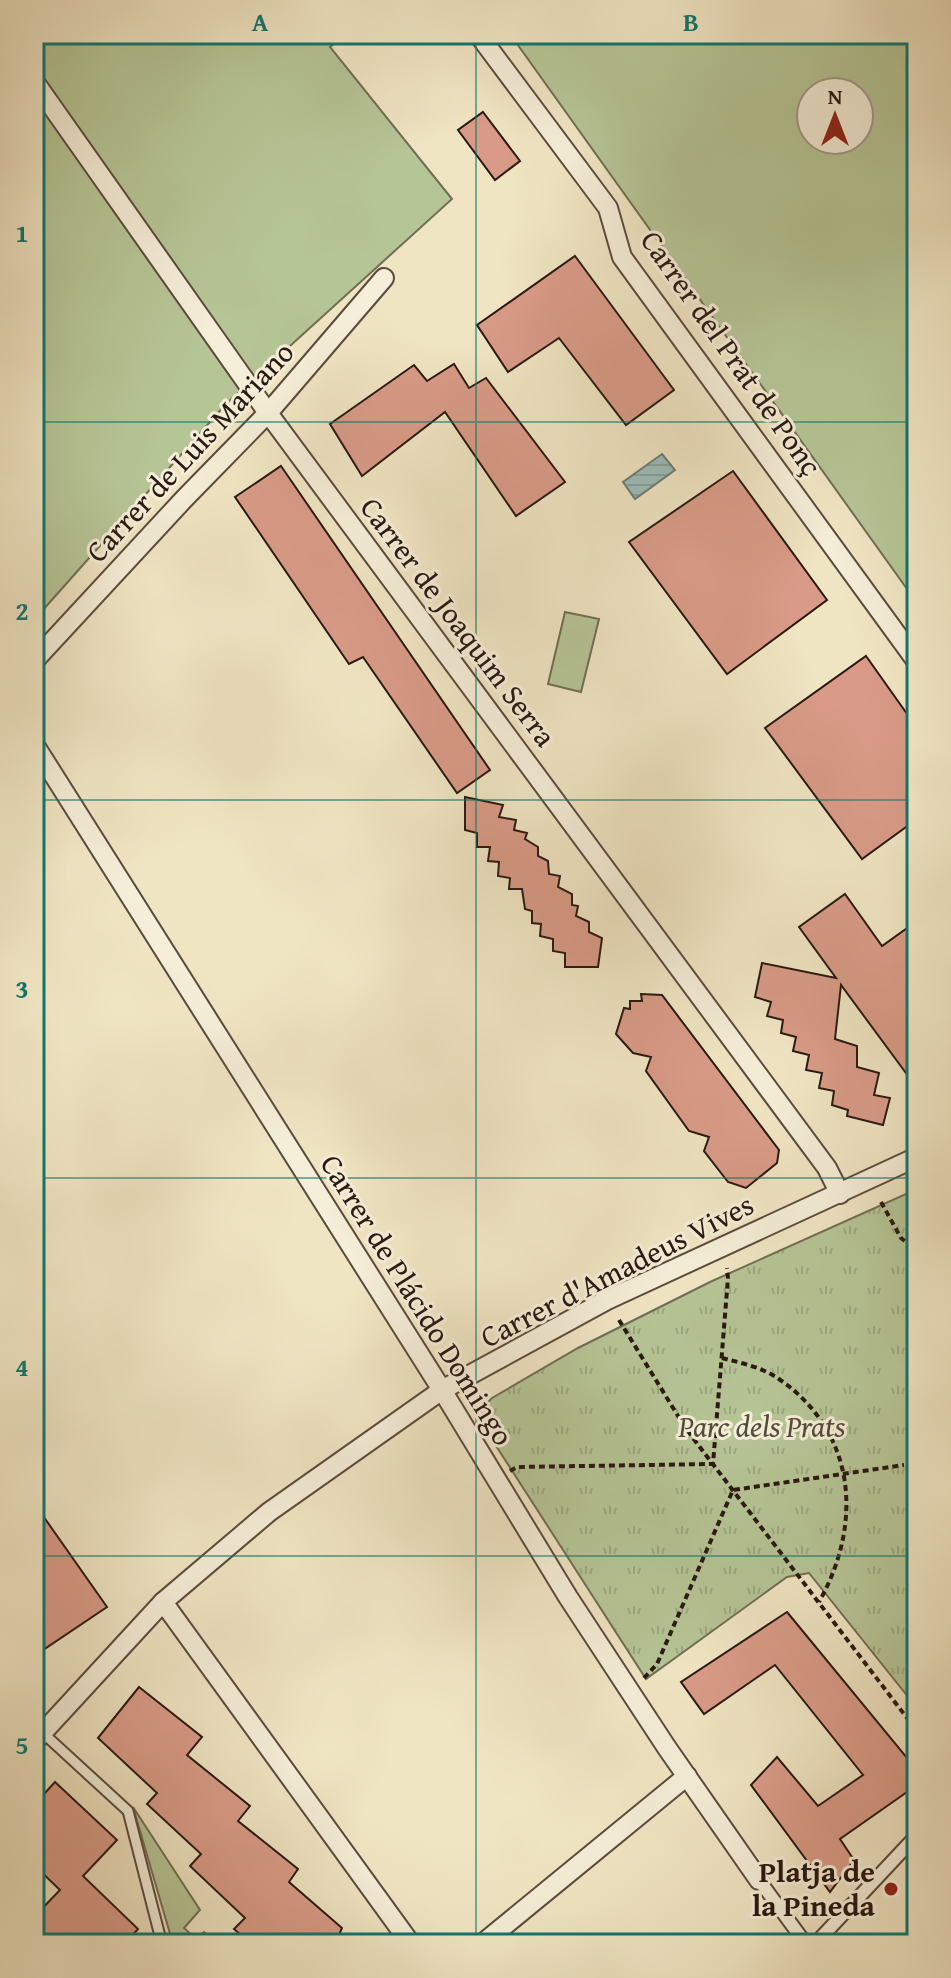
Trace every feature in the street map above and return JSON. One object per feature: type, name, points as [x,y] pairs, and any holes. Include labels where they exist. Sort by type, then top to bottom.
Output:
[{"type":"street","name":"Carrer del Prat de Ponç","points":[[478,34],[608,208],[622,257],[917,662]]},
{"type":"street","name":"Carrer de Joaquim Serra","points":[[34,81],[268,413],[827,1168],[840,1194]]},
{"type":"street","name":"Carrer de Luis Mariano","points":[[34,661],[268,413],[384,278]]},
{"type":"street","name":"Carrer de Plácido Domingo","points":[[34,744],[442,1390],[568,1597],[759,1880]]},
{"type":"street","name":"Carrer d'Amadeus Vives","points":[[38,1738],[163,1602],[269,1512],[442,1390],[607,1300],[917,1157]]},
{"type":"street","points":[[163,1602],[411,1944]]},
{"type":"street","points":[[482,1944],[687,1776]]},
{"type":"street","points":[[815,1944],[917,1835]]},
{"type":"street","points":[[759,1880],[806,1944]]},
{"type":"lane","points":[[38,1738],[128,1811],[162,1944]]},
{"type":"path","points":[[881,1202],[901,1238],[917,1251]]},
{"type":"path","points":[[713,1464],[727,1268]]},
{"type":"path","points":[[619,1320],[686,1429],[917,1731]]},
{"type":"path","points":[[721,1358],[752,1365],[777,1377],[820,1419],[833,1440],[847,1495],[844,1536],[829,1585],[819,1602]]},
{"type":"path","points":[[508,1473],[517,1467],[713,1464]]},
{"type":"path","points":[[733,1490],[904,1465]]},
{"type":"path","points":[[641,1680],[657,1664],[733,1490]]},
{"type":"green space","points":[[34,34],[342,34],[344,36],[330,47],[452,199],[226,404],[34,620]]},
{"type":"green space","points":[[510,34],[917,34],[917,603]]},
{"type":"green space","points":[[565,612],[599,619],[581,692],[548,684]]},
{"type":"green space","name":"Parc dels Prats","points":[[917,1189],[917,1708],[809,1573],[787,1577],[646,1679],[482,1424],[482,1408],[492,1398],[578,1348],[710,1282]]},
{"type":"green space","points":[[133,1807],[200,1910],[184,1928],[196,1939],[204,1932],[217,1944],[173,1944]]},
{"type":"water","points":[[662,454],[675,470],[635,499],[623,482]]},
{"type":"building","points":[[483,112],[520,161],[495,180],[458,130]]},
{"type":"building","points":[[575,256],[674,390],[626,425],[559,338],[508,372],[477,325]]},
{"type":"building","points":[[454,364],[469,388],[486,378],[565,482],[516,516],[445,412],[362,476],[330,424],[414,365],[427,381]]},
{"type":"building","points":[[281,466],[490,770],[457,793],[363,657],[349,664],[235,497]]},
{"type":"building","points":[[733,471],[827,600],[727,674],[629,542]]},
{"type":"building","points":[[866,656],[917,728],[917,819],[862,859],[765,728]]},
{"type":"building","points":[[465,797],[503,805],[499,817],[516,820],[514,830],[527,833],[525,839],[538,847],[538,856],[548,861],[549,874],[560,876],[558,887],[572,894],[572,905],[578,906],[576,916],[589,922],[589,932],[602,938],[598,967],[565,967],[565,953],[553,951],[553,939],[540,936],[541,924],[532,923],[532,911],[525,909],[522,889],[509,889],[510,878],[498,876],[499,862],[488,861],[490,847],[477,847],[477,833],[465,830]]},
{"type":"building","points":[[845,894],[882,946],[917,921],[917,1088],[841,985],[835,1039],[857,1046],[857,1067],[879,1073],[874,1095],[890,1098],[883,1125],[847,1116],[848,1110],[832,1105],[834,1091],[819,1088],[822,1073],[806,1070],[809,1055],[793,1051],[796,1037],[781,1033],[783,1020],[767,1016],[771,1002],[755,997],[762,963],[836,978],[799,927]]},
{"type":"building","points":[[641,994],[662,995],[779,1150],[777,1163],[746,1188],[728,1182],[704,1151],[709,1137],[689,1131],[646,1071],[651,1057],[633,1053],[616,1034],[624,1008],[630,1009],[630,1001],[642,1001]]},
{"type":"building","points":[[34,1503],[107,1607],[34,1656]]},
{"type":"building","points":[[787,1612],[917,1770],[917,1785],[840,1839],[854,1860],[830,1892],[751,1785],[777,1757],[818,1806],[863,1775],[775,1665],[704,1714],[681,1682]]},
{"type":"building","points":[[139,1687],[202,1737],[187,1755],[250,1806],[238,1821],[298,1869],[289,1882],[342,1928],[335,1944],[251,1944],[234,1929],[245,1918],[190,1866],[201,1854],[147,1804],[157,1793],[98,1738]]},
{"type":"building","points":[[55,1782],[117,1840],[83,1876],[138,1929],[125,1944],[46,1944],[34,1934],[34,1917],[60,1890],[34,1865],[34,1805]]},
{"type":"place","name":"Platja de la Pineda","points":[[891,1889]]}]
